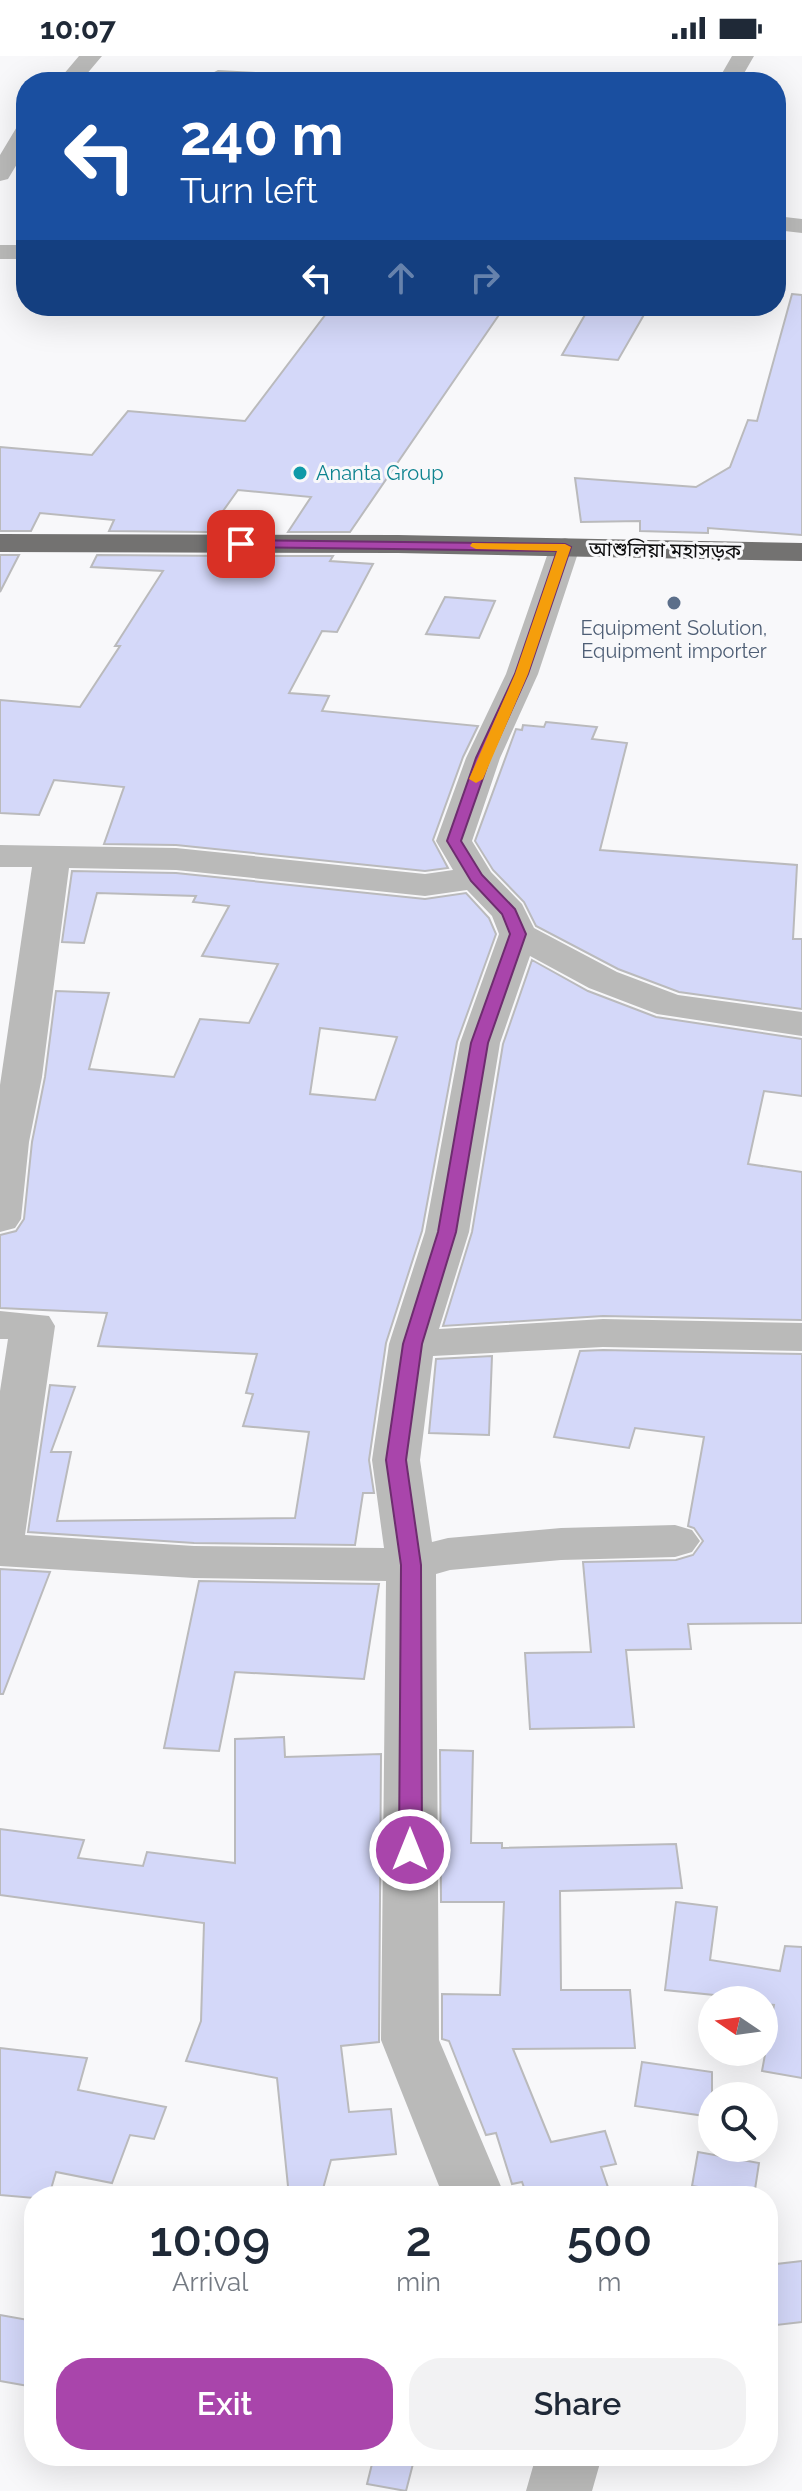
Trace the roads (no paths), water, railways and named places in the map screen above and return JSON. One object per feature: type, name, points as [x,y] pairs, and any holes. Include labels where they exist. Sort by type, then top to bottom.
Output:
[{"type":"highway","name":"আশুলিয়া মহাসড়ক","points":[[0,543],[802,552]]},
{"type":"street","points":[[77,72],[91,56]]},
{"type":"street","points":[[0,174],[16,147]]},
{"type":"street","points":[[565,547],[522,674],[483,758],[454,841],[476,878],[509,912],[518,934],[603,980],[671,1006],[802,1024]]},
{"type":"street","points":[[0,856],[176,859],[425,885],[476,878]]},
{"type":"street","points":[[0,1219],[8,1142],[22,1077],[52,857]]},
{"type":"street","points":[[470,2186],[410,2040],[411,1565],[396,1460],[412,1344],[447,1232],[480,1043],[518,934]]},
{"type":"street","points":[[0,1325],[33,1326],[0,1542]]},
{"type":"street","points":[[412,1344],[603,1333],[802,1337]]},
{"type":"street","points":[[0,1550],[194,1562],[411,1565],[448,1554],[561,1544],[675,1541]]},
{"type":"street","points":[[559,2491],[566,2466]]},
{"type":"place","name":"Ananta Group","points":[[300,473]]},
{"type":"place","name":"Equipment Solution, Equipment importer","points":[[674,603]]}]
